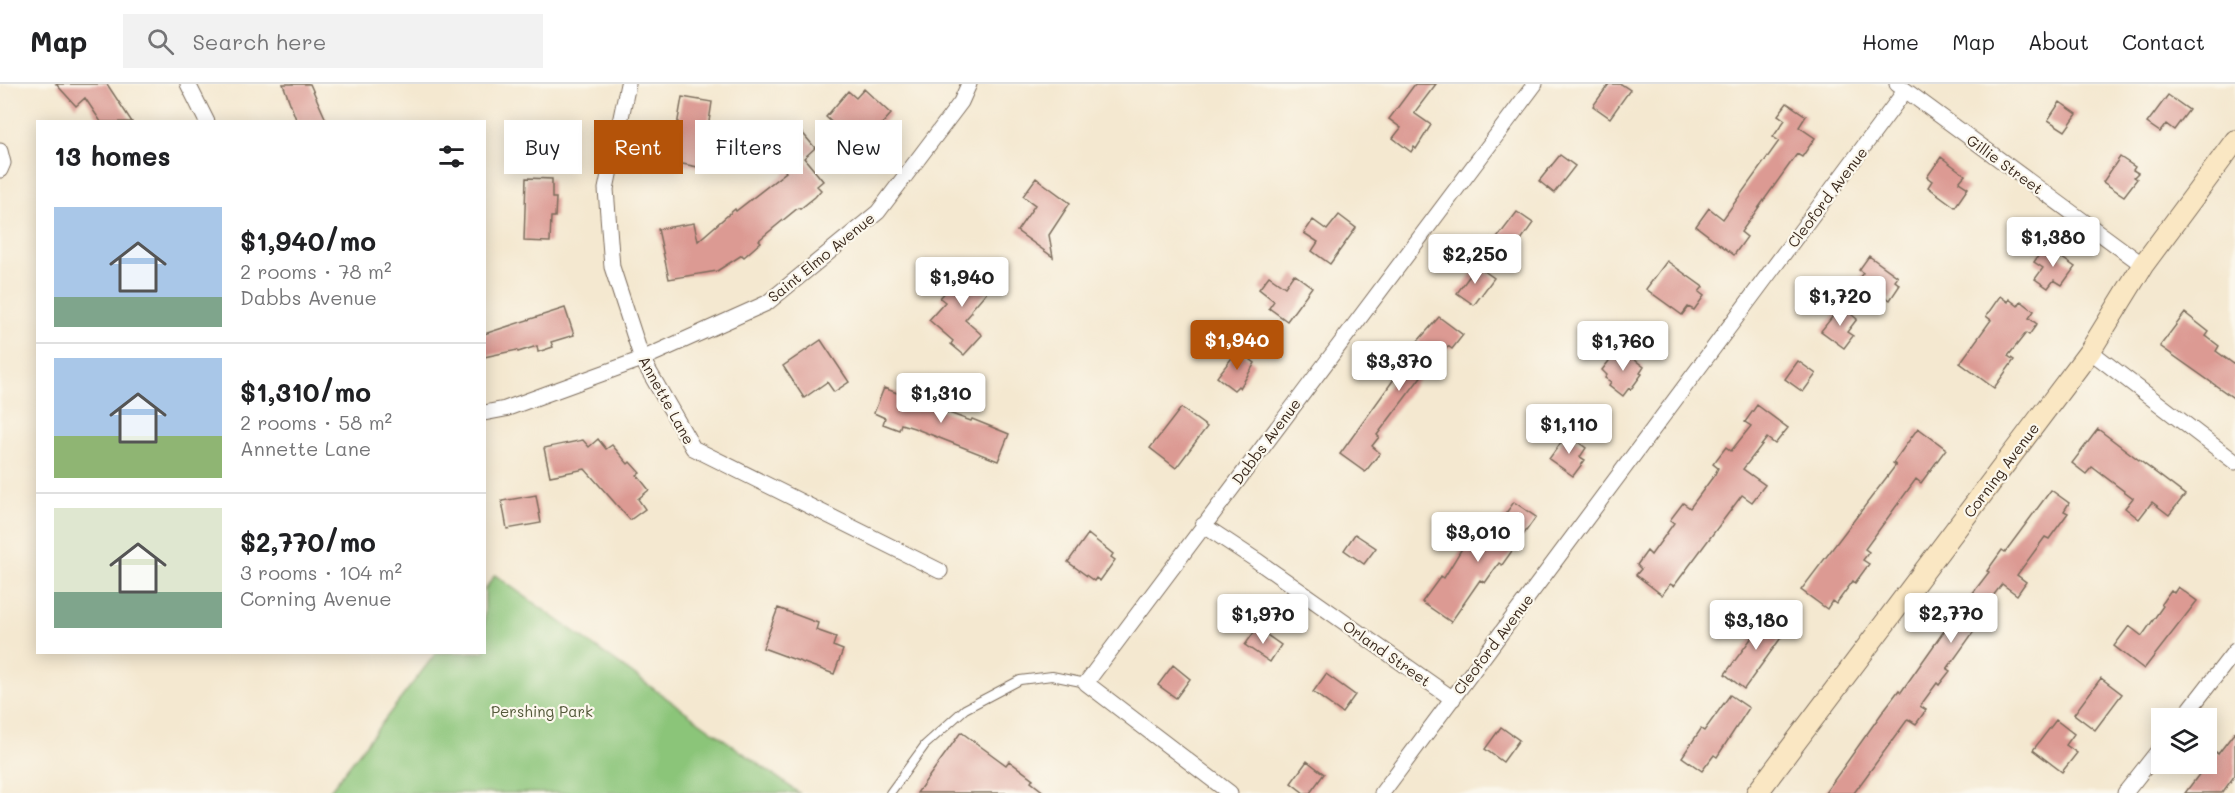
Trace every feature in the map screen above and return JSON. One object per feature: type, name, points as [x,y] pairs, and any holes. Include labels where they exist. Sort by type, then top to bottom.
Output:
[{"type":"street","points":[[188,84],[206,120]]},
{"type":"street","name":"Annette Lane","points":[[628,84],[606,189],[612,267],[642,359],[693,448],[939,572]]},
{"type":"street","name":"Saint Elmo Avenue","points":[[486,413],[505,410],[642,359],[766,303],[878,212],[961,102],[969,84]]},
{"type":"street","name":"Dabbs Avenue","points":[[1086,683],[1535,84]]},
{"type":"street","name":"Gillie Street","points":[[1901,87],[2143,265]]},
{"type":"street","name":"Cleoford Avenue","points":[[1382,793],[1901,87]]},
{"type":"street","points":[[0,152],[3,163],[0,170]]},
{"type":"street","name":"Corning Avenue","points":[[1757,793],[2090,351],[2143,265],[2229,153]]},
{"type":"street","points":[[2090,351],[2235,462]]},
{"type":"street","name":"Orland Street","points":[[1203,525],[1453,699]]},
{"type":"street","points":[[2191,708],[2235,651]]},
{"type":"street","points":[[1086,683],[1230,793]]},
{"type":"street","points":[[2125,793],[2151,760]]},
{"type":"lane","points":[[890,793],[925,745],[965,709],[1020,680],[1052,676],[1086,683]]},
{"type":"green space","name":"Pershing Park","points":[[495,575],[799,793],[328,793],[435,654],[486,654],[486,588]]},
{"type":"building","points":[[56,84],[107,84],[131,120],[100,120],[85,98],[76,106]]},
{"type":"building","points":[[283,84],[310,84],[326,120],[296,120]]},
{"type":"building","points":[[1415,84],[1436,84],[1414,113],[1431,125],[1416,149],[1414,147],[1411,152],[1393,138],[1401,128],[1389,119]]},
{"type":"building","points":[[1609,84],[1621,84],[1630,90],[1610,118],[1593,106]]},
{"type":"building","points":[[864,89],[891,114],[886,120],[829,120],[826,117],[848,91],[856,98]]},
{"type":"building","points":[[2168,95],[2189,110],[2174,130],[2166,124],[2160,132],[2147,123]]},
{"type":"building","points":[[682,97],[712,102],[709,120],[695,120],[695,166],[683,164],[683,120],[678,120]]},
{"type":"building","points":[[2060,102],[2077,114],[2065,131],[2048,120]]},
{"type":"building","points":[[1787,103],[1806,116],[1799,127],[1815,138],[1802,157],[1797,154],[1741,232],[1747,237],[1734,255],[1696,226],[1709,208],[1723,219],[1779,141],[1773,137],[1785,120],[1778,115]]},
{"type":"building","points":[[803,133],[815,148],[804,158],[823,181],[817,186],[821,190],[815,197],[759,240],[761,242],[744,257],[742,255],[717,271],[669,279],[658,229],[694,223],[698,241],[735,209],[736,211],[783,174],[803,174]]},
{"type":"building","points":[[1560,155],[1575,166],[1554,193],[1539,181]]},
{"type":"building","points":[[1941,157],[1965,175],[1959,182],[1968,188],[1955,207],[1928,187],[1932,181],[1927,177]]},
{"type":"building","points":[[2120,157],[2135,167],[2133,170],[2138,173],[2134,177],[2137,179],[2124,196],[2103,182]]},
{"type":"building","points":[[526,178],[552,179],[552,198],[556,198],[555,217],[551,217],[550,242],[524,241]]},
{"type":"building","points":[[1036,178],[1070,203],[1049,235],[1053,257],[1017,231],[1035,205],[1023,196]]},
{"type":"building","points":[[1517,212],[1533,223],[1511,254],[1494,242]]},
{"type":"building","points":[[1339,215],[1356,228],[1330,264],[1312,251],[1318,242],[1304,233],[1313,220],[1327,230]]},
{"type":"building","points":[[2045,246],[2075,267],[2062,285],[2054,280],[2048,288],[2035,279],[2043,268],[2034,262]]},
{"type":"building","points":[[1869,256],[1898,277],[1895,281],[1900,285],[1890,300],[1859,278],[1863,273],[1859,270]]},
{"type":"building","points":[[974,261],[991,276],[985,284],[990,288],[965,320],[982,335],[964,355],[951,344],[953,341],[929,320],[945,302],[940,298]]},
{"type":"building","points":[[1667,261],[1703,287],[1699,292],[1704,296],[1694,310],[1688,307],[1682,315],[1646,289]]},
{"type":"building","points":[[1477,266],[1494,278],[1474,305],[1457,293]]},
{"type":"building","points":[[1294,274],[1312,287],[1287,321],[1269,308],[1274,301],[1259,289],[1269,276],[1285,287]]},
{"type":"building","points":[[2000,296],[2018,306],[2021,301],[2034,311],[2029,318],[2037,324],[2029,335],[2026,333],[2008,356],[2014,360],[1994,388],[1960,363],[1991,320],[1986,316]]},
{"type":"building","points":[[1841,306],[1857,319],[1847,332],[1853,336],[1844,348],[1821,331]]},
{"type":"building","points":[[565,308],[574,335],[551,342],[553,347],[538,352],[537,346],[518,352],[517,350],[486,357],[486,333]]},
{"type":"building","points":[[2185,313],[2209,332],[2206,336],[2219,346],[2216,351],[2235,365],[2235,399],[2160,346]]},
{"type":"building","points":[[1439,317],[1463,335],[1452,349],[1448,346],[1432,368],[1429,366],[1377,435],[1379,437],[1372,446],[1380,453],[1365,472],[1340,454],[1420,343],[1418,341]]},
{"type":"building","points":[[821,340],[849,382],[834,392],[827,382],[804,398],[783,366]]},
{"type":"building","points":[[1619,348],[1644,367],[1640,373],[1642,374],[1623,396],[1609,385],[1611,382],[1605,378],[1607,375],[1602,370]]},
{"type":"building","points":[[1238,350],[1255,363],[1240,388],[1238,386],[1234,390],[1217,377]]},
{"type":"building","points":[[1798,361],[1816,374],[1803,392],[1785,379]]},
{"type":"building","points":[[884,388],[1009,434],[998,461],[914,428],[901,424],[899,430],[883,424],[885,418],[874,413]]},
{"type":"building","points":[[1757,405],[1788,428],[1775,444],[1767,438],[1743,469],[1765,485],[1752,502],[1742,495],[1674,586],[1670,584],[1662,595],[1636,575],[1641,569],[1637,565],[1647,551],[1651,555],[1674,523],[1670,520],[1683,503],[1690,508],[1715,474],[1718,468],[1713,464],[1726,447],[1731,451],[1751,426],[1745,422]]},
{"type":"building","points":[[1181,408],[1207,427],[1176,468],[1150,448]]},
{"type":"building","points":[[1918,428],[1946,449],[1921,483],[1916,479],[1865,549],[1869,552],[1863,560],[1869,564],[1855,583],[1853,581],[1836,604],[1832,601],[1827,609],[1801,590],[1896,465],[1893,463]]},
{"type":"building","points":[[2098,429],[2185,495],[2169,515],[2152,502],[2139,519],[2125,508],[2133,498],[2092,467],[2086,474],[2072,463]]},
{"type":"building","points":[[1567,434],[1586,448],[1580,457],[1585,460],[1573,476],[1549,459]]},
{"type":"building","points":[[598,439],[606,449],[612,445],[628,464],[630,462],[640,473],[637,475],[649,490],[638,499],[645,509],[630,520],[585,469],[550,476],[544,448],[583,440],[589,447]]},
{"type":"building","points":[[2051,490],[2069,503],[2064,511],[2068,513],[2049,539],[2045,537],[2017,575],[2026,582],[2017,595],[2002,584],[1984,608],[1992,616],[1982,631],[1977,627],[1947,669],[1950,671],[1939,685],[1937,683],[1920,706],[1926,710],[1916,724],[1908,719],[1854,793],[1825,793],[1884,710],[1899,690],[1901,692],[1989,572],[1987,571],[2002,550],[2005,552]]},
{"type":"building","points":[[536,495],[541,523],[507,529],[502,501]]},
{"type":"building","points":[[1514,502],[1536,517],[1502,565],[1499,563],[1485,583],[1480,580],[1451,622],[1422,602],[1441,576],[1444,578],[1467,540],[1478,548]]},
{"type":"building","points":[[1088,534],[1113,554],[1111,557],[1115,560],[1100,581],[1096,578],[1094,581],[1068,562]]},
{"type":"building","points":[[1355,534],[1376,548],[1364,564],[1344,550]]},
{"type":"building","points":[[2178,587],[2197,601],[2144,669],[2114,646],[2129,626],[2142,636],[2171,590],[2174,593]]},
{"type":"building","points":[[778,608],[818,623],[816,630],[836,637],[833,646],[843,650],[834,674],[763,648]]},
{"type":"building","points":[[1769,614],[1788,628],[1744,689],[1725,674]]},
{"type":"building","points":[[1257,628],[1281,645],[1270,662],[1245,645]]},
{"type":"building","points":[[1173,665],[1190,679],[1176,698],[1158,685]]},
{"type":"building","points":[[1326,674],[1355,695],[1342,713],[1313,692]]},
{"type":"building","points":[[2101,678],[2122,694],[2095,730],[2074,714]]},
{"type":"building","points":[[1730,695],[1749,708],[1717,757],[1714,755],[1702,771],[1682,757],[1701,729],[1704,731]]},
{"type":"building","points":[[2056,720],[2074,734],[2066,745],[2077,753],[2062,772],[2033,750]]},
{"type":"building","points":[[1501,727],[1519,740],[1503,762],[1485,749]]},
{"type":"building","points":[[961,732],[1006,765],[1009,761],[1033,779],[1031,782],[1045,793],[917,793]]},
{"type":"building","points":[[2235,732],[2235,775],[2222,793],[2185,793],[2199,774],[2217,774],[2218,754]]},
{"type":"building","points":[[1307,761],[1324,774],[1310,793],[1304,793],[1291,783]]}]
